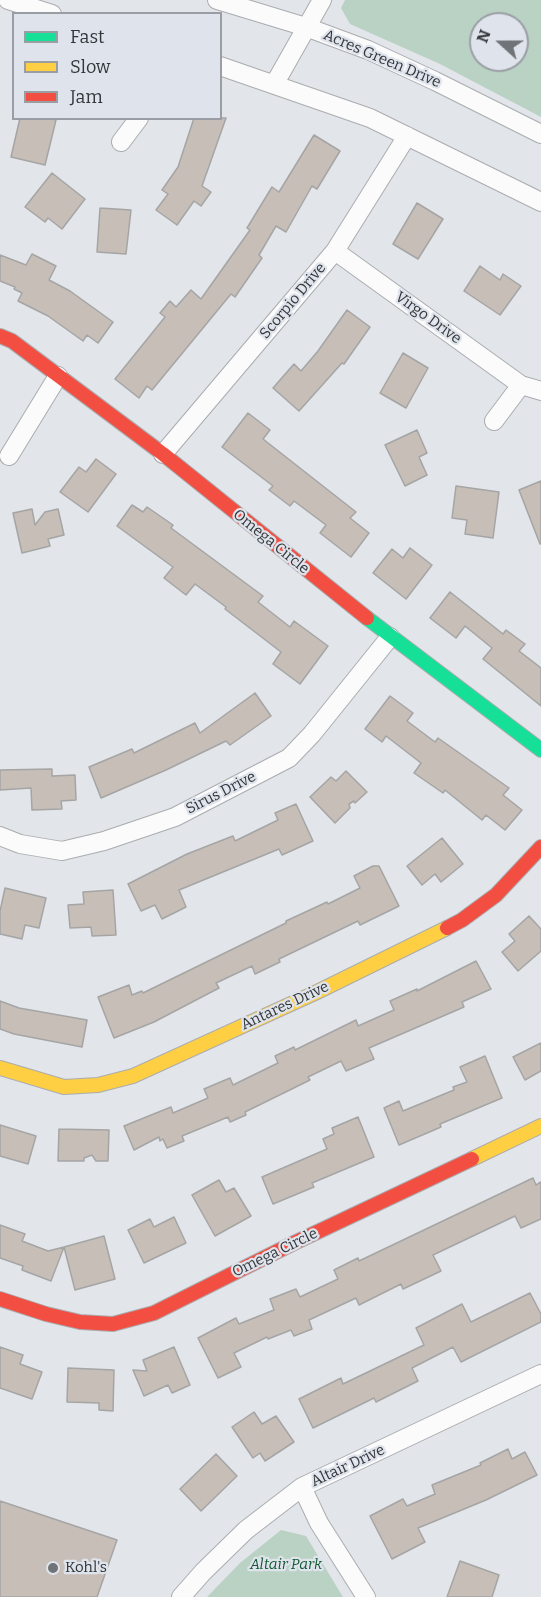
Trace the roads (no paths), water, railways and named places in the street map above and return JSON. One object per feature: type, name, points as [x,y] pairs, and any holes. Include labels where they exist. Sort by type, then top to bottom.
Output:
[{"type":"street","points":[[8,0],[46,12]]},
{"type":"street","name":"Acres Green Drive","points":[[217,0],[306,27],[368,50],[541,134]]},
{"type":"street","points":[[275,83],[322,0]]},
{"type":"street","points":[[222,67],[275,83],[370,118],[541,202]]},
{"type":"street","points":[[121,142],[138,120]]},
{"type":"street","name":"Scorpio Drive","points":[[163,454],[335,251],[407,136]]},
{"type":"street","name":"Virgo Drive","points":[[335,251],[521,385],[541,391]]},
{"type":"street","name":"Omega Circle","points":[[0,336],[12,341],[163,454],[390,637],[541,750]]},
{"type":"street","points":[[9,456],[58,376]]},
{"type":"street","points":[[494,421],[521,385]]},
{"type":"street","name":"Sirus Drive","points":[[0,836],[20,844],[62,851],[104,841],[175,816],[279,764],[289,758],[312,734],[390,637]]},
{"type":"street","name":"Antares Drive","points":[[0,1068],[64,1087],[98,1085],[133,1076],[315,993],[462,920],[496,895],[541,847]]},
{"type":"street","name":"Omega Circle","points":[[0,1299],[80,1322],[113,1324],[154,1313],[294,1243],[541,1126]]},
{"type":"street","name":"Altair Drive","points":[[181,1597],[202,1572],[246,1530],[302,1487],[541,1374]]},
{"type":"street","points":[[302,1487],[320,1523],[366,1597]]},
{"type":"place","name":"Kohl's","points":[[53,1568]]},
{"type":"park label","name":"Altair Park","points":[[286,1565]]}]
